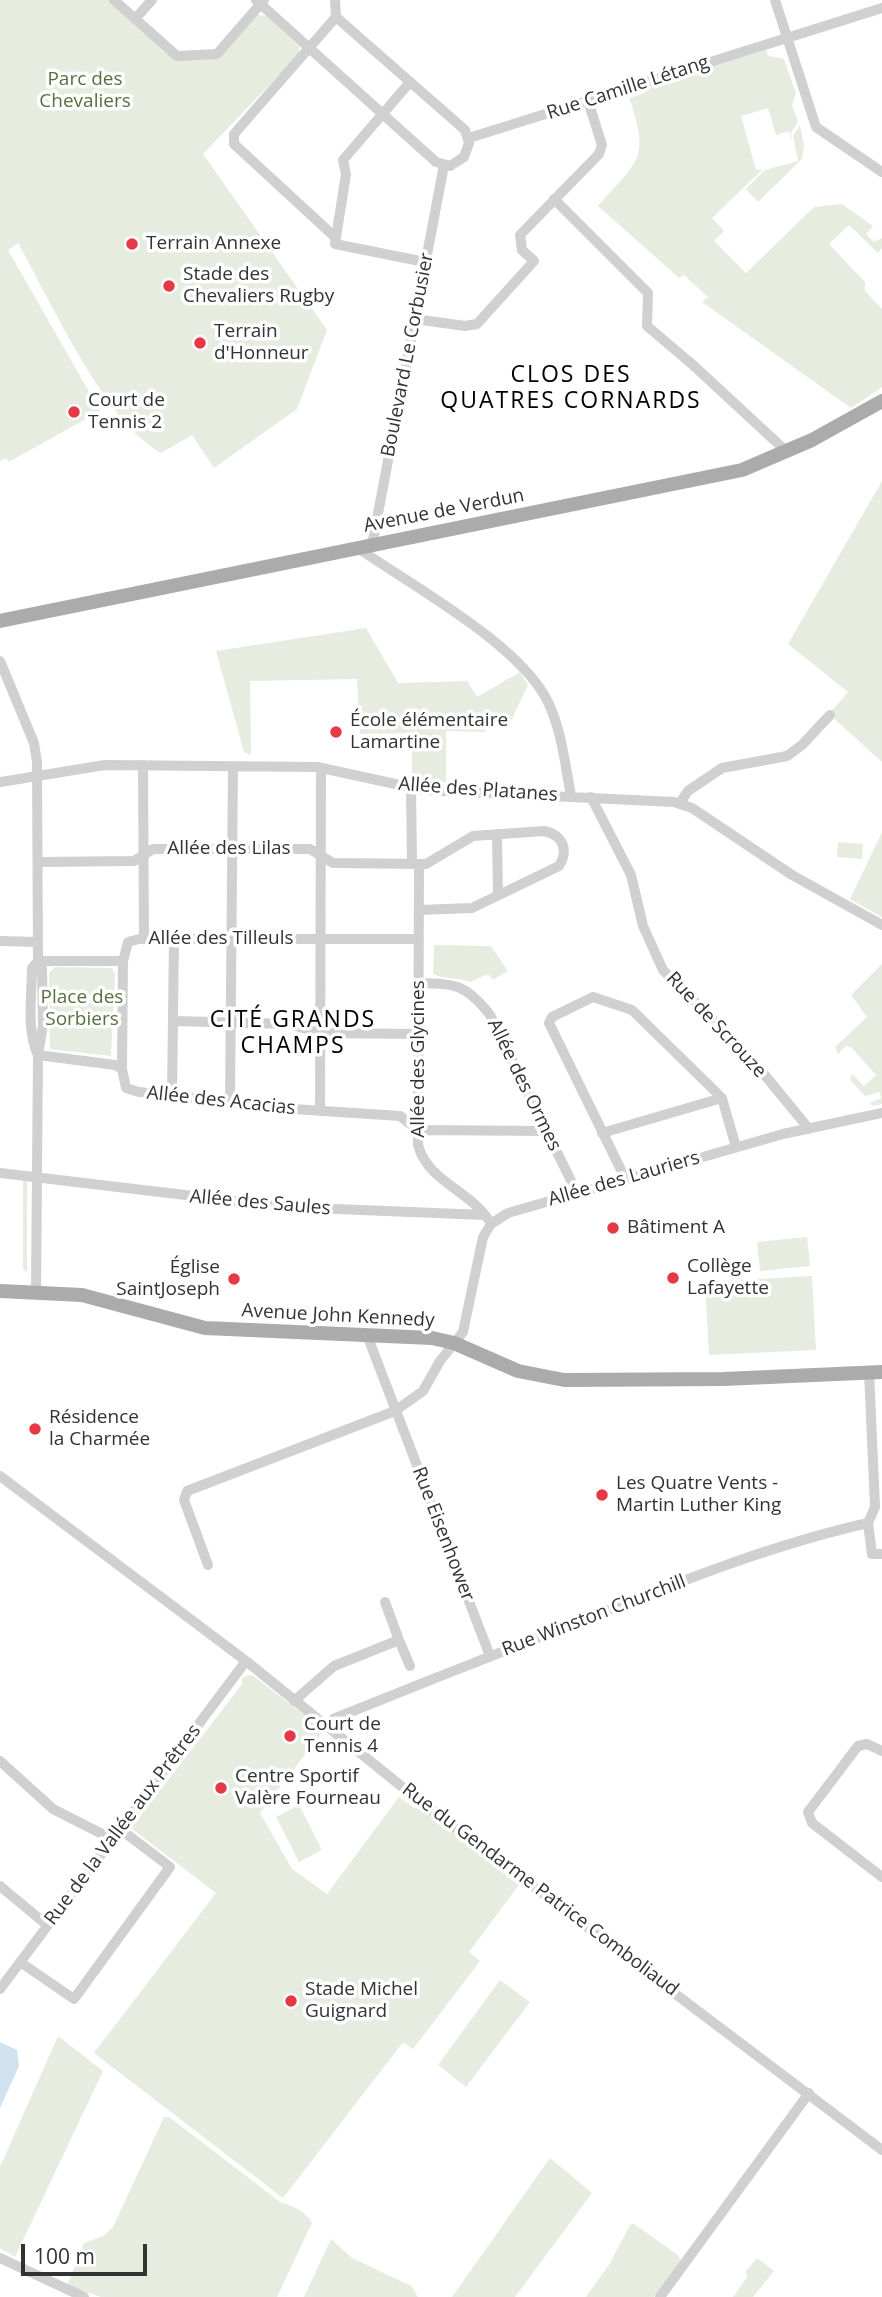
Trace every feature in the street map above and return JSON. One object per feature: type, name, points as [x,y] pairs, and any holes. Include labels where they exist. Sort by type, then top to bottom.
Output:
[{"type":"main road","name":"Avenue de Verdun","points":[[0,621],[741,470],[787,452],[882,401]]},
{"type":"main road","name":"Avenue John Kennedy","points":[[0,1291],[36,1291],[108,1300],[205,1328],[408,1336],[454,1343],[518,1371],[564,1380],[724,1379],[875,1372]]},
{"type":"street","points":[[114,0],[177,56],[217,54],[260,1],[309,48],[444,165],[450,166],[464,158],[469,138],[465,130],[336,17]]},
{"type":"street","points":[[135,19],[152,0]]},
{"type":"street","points":[[335,0],[336,17],[234,134],[234,144],[336,238]]},
{"type":"street","points":[[775,0],[816,127],[882,172]]},
{"type":"street","name":"Rue Camille Létang","points":[[469,138],[882,8]]},
{"type":"street","points":[[410,82],[343,160],[346,174],[335,244],[425,262]]},
{"type":"street","points":[[415,319],[465,326],[477,324],[534,261],[522,250],[520,235],[599,154],[602,145],[587,101]]},
{"type":"street","name":"Boulevard Le Corbusier","points":[[365,546],[415,319],[444,165]]},
{"type":"street","points":[[554,199],[649,293],[646,326],[693,365],[787,452]]},
{"type":"street","points":[[365,546],[520,662],[547,701],[558,727],[571,796]]},
{"type":"street","points":[[0,661],[34,743],[38,774],[38,961],[32,968],[31,1041],[38,1055],[36,1291]]},
{"type":"street","points":[[680,803],[688,791],[722,768],[787,756],[802,745],[830,715]]},
{"type":"street","name":"Allée des Platanes","points":[[0,782],[105,765],[321,768],[411,788],[680,803],[792,876],[882,925]]},
{"type":"street","points":[[144,765],[144,939]]},
{"type":"street","points":[[230,1102],[233,766]]},
{"type":"street","points":[[320,1111],[321,768]]},
{"type":"street","name":"Allée des Glycines","points":[[411,788],[419,910],[418,1130],[421,1156],[431,1170],[480,1207],[488,1219]]},
{"type":"street","name":"Rue de Scrouze","points":[[591,797],[631,875],[643,926],[663,970],[750,1058],[809,1129]]},
{"type":"street","points":[[416,864],[435,861],[473,836],[554,833],[564,850],[559,866],[472,908],[419,910]]},
{"type":"street","points":[[497,834],[498,895]]},
{"type":"street","name":"Allée des Lilas","points":[[39,862],[134,861],[153,849],[310,849],[333,863],[416,864]]},
{"type":"street","name":"Allée des Tilleuls","points":[[38,961],[123,961],[128,942],[144,939],[419,939]]},
{"type":"street","points":[[172,1096],[174,939]]},
{"type":"street","points":[[0,941],[38,942]]},
{"type":"street","points":[[122,1069],[123,961]]},
{"type":"street","name":"Allée des Ormes","points":[[419,983],[457,984],[475,996],[490,1015],[577,1193]]},
{"type":"street","points":[[625,1178],[549,1023],[552,1017],[593,997],[632,1010],[722,1098],[736,1147]]},
{"type":"street","points":[[173,1021],[289,1024],[320,1033],[418,1034]]},
{"type":"street","name":"Allée des Acacias","points":[[38,1055],[122,1069],[126,1088],[230,1102],[400,1116],[418,1130]]},
{"type":"street","points":[[602,1133],[722,1098]]},
{"type":"street","name":"Allée des Lauriers","points":[[488,1219],[736,1147],[882,1113]]},
{"type":"street","points":[[418,1130],[547,1131]]},
{"type":"street","name":"Allée des Saules","points":[[0,1173],[37,1175],[98,1185],[286,1207],[488,1219]]},
{"type":"street","points":[[208,1565],[184,1500],[187,1491],[396,1411],[423,1391],[463,1332],[477,1255],[488,1219]]},
{"type":"street","name":"Rue Eisenhower","points":[[367,1335],[490,1656]]},
{"type":"street","points":[[875,1372],[875,1507],[868,1523],[872,1554],[882,1554]]},
{"type":"street","name":"Rue du Gendarme Patrice Comboliaud","points":[[0,1476],[246,1661],[326,1726],[882,2150]]},
{"type":"street","name":"Rue Winston Churchill","points":[[326,1726],[333,1719],[490,1656],[774,1547],[868,1523]]},
{"type":"street","points":[[386,1602],[410,1666]]},
{"type":"street","points":[[294,1701],[334,1666],[399,1640]]},
{"type":"street","name":"Rue de la Vallée aux Prêtres","points":[[0,1989],[246,1661]]},
{"type":"street","points":[[882,1751],[867,1744],[858,1746],[808,1808],[809,1818],[882,1877]]},
{"type":"street","points":[[0,1761],[53,1808],[112,1839]]},
{"type":"street","points":[[20,1962],[74,1999],[170,1867],[120,1829]]},
{"type":"street","points":[[0,1886],[47,1925]]},
{"type":"street","points":[[660,2297],[809,2093]]},
{"type":"street","points":[[0,2258],[84,2297]]},
{"type":"green space","name":"Parc des Chevaliers","points":[[0,0],[109,0],[176,59],[219,56],[257,15],[266,16],[299,46],[299,54],[203,154],[327,330],[297,409],[214,468],[192,435],[161,453],[140,437],[120,415],[81,358],[18,243],[8,250],[100,411],[9,462],[6,458],[0,461]]},
{"type":"green space","points":[[766,50],[768,56],[784,59],[796,93],[792,105],[798,122],[791,133],[792,141],[789,131],[776,135],[768,108],[741,116],[756,170],[763,169],[712,218],[724,231],[714,241],[746,273],[814,207],[842,204],[873,226],[866,234],[874,242],[882,238],[882,248],[878,253],[849,225],[829,244],[865,282],[865,291],[882,309],[882,387],[851,408],[702,302],[708,297],[684,275],[679,278],[598,206],[631,169],[636,158],[639,134],[629,98],[645,93],[644,88]]},
{"type":"green space","points":[[800,125],[804,145],[802,159],[758,202],[746,189],[765,170],[798,161],[793,136]]},
{"type":"green space","points":[[882,481],[882,762],[829,714],[848,692],[788,644]]},
{"type":"green space","points":[[366,628],[398,683],[467,681],[477,697],[520,672],[528,685],[511,721],[486,720],[485,732],[446,731],[446,782],[412,781],[412,733],[360,734],[357,679],[250,681],[251,755],[244,752],[216,651]]},
{"type":"green space","points":[[882,832],[882,917],[850,899]]},
{"type":"green space","points":[[838,842],[863,844],[862,859],[837,857]]},
{"type":"green space","points":[[434,945],[491,946],[508,971],[493,980],[488,974],[470,982],[437,976],[433,974]]},
{"type":"green space","points":[[882,964],[882,1104],[873,1106],[870,1103],[881,1098],[880,1092],[865,1096],[850,1080],[852,1074],[864,1086],[876,1075],[851,1047],[846,1046],[838,1054],[835,1047],[867,1017],[851,995]]},
{"type":"green space","name":"Place des Sorbiers","points":[[55,967],[112,968],[115,974],[111,1056],[50,1049],[49,973]]},
{"type":"green space","points":[[23,1180],[27,1180],[27,1273],[23,1268]]},
{"type":"green space","points":[[807,1237],[810,1266],[760,1271],[757,1242]]},
{"type":"green space","points":[[812,1276],[816,1350],[709,1355],[705,1282]]},
{"type":"green space","name":"Stade Michel Guignard","points":[[252,1675],[324,1730],[260,1813],[292,1869],[327,1894],[399,1797],[414,1808],[418,1803],[521,1882],[469,1952],[480,1961],[413,2049],[403,2042],[283,2198],[94,2053],[216,1893],[131,1828],[243,1683],[241,1680]]},
{"type":"green space","points":[[299,1805],[322,1850],[299,1862],[276,1817]]},
{"type":"green space","points":[[500,1980],[530,2002],[466,2087],[438,2065]]},
{"type":"green space","points":[[58,2036],[103,2071],[15,2257],[0,2248],[0,2167]]},
{"type":"green space","points":[[164,2117],[169,2117],[280,2202],[310,2219],[312,2223],[277,2297],[101,2297],[67,2286],[84,2243],[103,2236],[113,2227]]},
{"type":"green space","points":[[550,2158],[592,2193],[515,2297],[452,2297]]},
{"type":"green space","points":[[634,2224],[678,2255],[681,2261],[654,2297],[586,2297],[609,2265],[630,2225]]},
{"type":"green space","points":[[331,2239],[352,2258],[411,2286],[418,2297],[304,2297]]},
{"type":"green space","points":[[757,2258],[774,2271],[753,2297],[733,2297],[747,2277],[746,2271]]},
{"type":"water","points":[[0,2042],[17,2050],[19,2066],[0,2108]]},
{"type":"place","name":"Terrain Annexe","points":[[132,244]]},
{"type":"place","name":"Stade des Chevaliers Rugby","points":[[169,286]]},
{"type":"place","name":"Terrain d'Honneur","points":[[200,343]]},
{"type":"place","name":"Court de Tennis 2","points":[[74,412]]},
{"type":"place","name":"École élémentaire Lamartine","points":[[336,732]]},
{"type":"place","name":"Bâtiment A","points":[[613,1228]]},
{"type":"place","name":"Collège Lafayette","points":[[673,1278]]},
{"type":"place","name":"Église SaintJoseph","points":[[234,1279]]},
{"type":"place","name":"Résidence la Charmée","points":[[35,1429]]},
{"type":"place","name":"Les Quatre Vents - Martin Luther King","points":[[602,1495]]},
{"type":"place","name":"Court de Tennis 4","points":[[290,1736]]},
{"type":"place","name":"Centre Sportif Valère Fourneau","points":[[221,1788]]},
{"type":"place","name":"Stade Michel Guignard","points":[[291,2001]]},
{"type":"district","name":"CLOS DES QUATRES CORNARDS","points":[[571,388]]},
{"type":"district","name":"CITÉ GRANDS CHAMPS","points":[[293,1033]]}]
